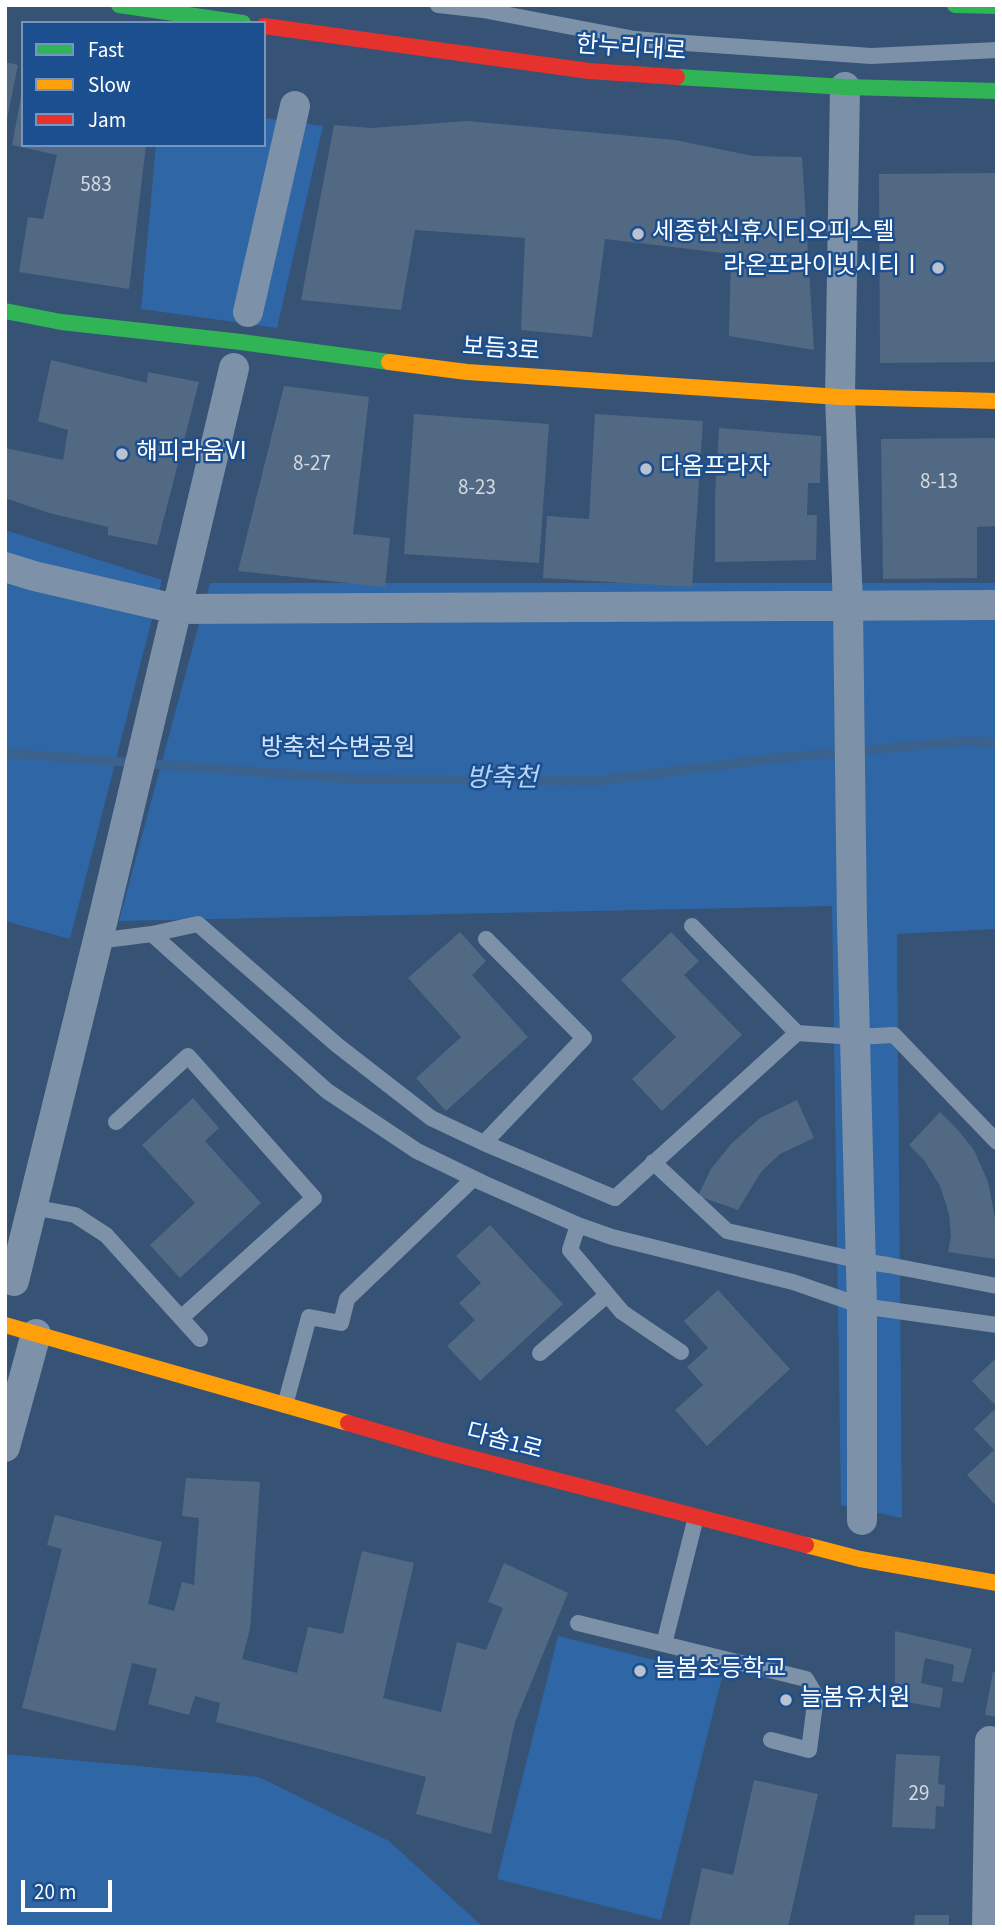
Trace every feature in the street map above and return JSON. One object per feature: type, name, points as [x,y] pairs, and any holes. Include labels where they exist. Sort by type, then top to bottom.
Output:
[{"type":"street","points":[[119,5],[229,21]]},
{"type":"street","points":[[955,5],[997,6]]},
{"type":"street","name":"한누리대로","points":[[266,26],[589,71],[845,88],[997,91]]},
{"type":"street","points":[[845,88],[840,397],[848,606],[851,898],[862,1306],[862,1520]]},
{"type":"street","points":[[248,312],[295,106]]},
{"type":"street","name":"보듬3로","points":[[5,311],[61,322],[241,342],[467,372],[840,397],[997,401]]},
{"type":"street","points":[[14,1281],[234,368]]},
{"type":"street","points":[[5,567],[176,609],[997,605]]},
{"type":"street","name":"다솜1로","points":[[5,1325],[440,1450],[696,1517],[883,1564],[997,1583]]},
{"type":"street","points":[[5,1447],[36,1334]]},
{"type":"street","points":[[987,1927],[990,1741],[997,1742]]},
{"type":"lane","points":[[438,5],[483,10],[635,39],[671,42],[871,56],[997,50]]},
{"type":"lane","points":[[97,941],[152,934],[198,924],[337,1045],[431,1118],[615,1198],[797,1033]]},
{"type":"lane","points":[[692,926],[797,1033],[855,1037],[894,1035],[997,1142]]},
{"type":"lane","points":[[152,934],[327,1091],[417,1151],[473,1179],[612,1237],[793,1282],[862,1306],[997,1325]]},
{"type":"lane","points":[[484,1143],[584,1038],[486,939]]},
{"type":"lane","points":[[116,1122],[188,1056],[314,1198],[181,1318]]},
{"type":"lane","points":[[653,1162],[727,1231],[861,1261],[997,1286]]},
{"type":"lane","points":[[285,1405],[309,1317],[341,1324],[347,1299],[473,1179]]},
{"type":"lane","points":[[32,1207],[75,1215],[106,1235],[200,1339]]},
{"type":"lane","points":[[578,1225],[570,1250],[622,1312],[681,1352]]},
{"type":"lane","points":[[540,1353],[607,1295]]},
{"type":"lane","points":[[664,1644],[696,1517]]},
{"type":"lane","points":[[578,1623],[806,1679],[816,1696],[809,1751],[771,1740]]},
{"type":"green space","points":[[266,118],[323,126],[277,328],[141,309],[156,147],[266,147]]},
{"type":"green space","points":[[5,530],[162,580],[70,939],[5,921]]},
{"type":"green space","name":"방축천수변공원","points":[[210,583],[997,583],[997,929],[897,934],[902,1518],[841,1505],[832,906],[119,921]]},
{"type":"green space","points":[[558,1636],[722,1677],[661,1920],[497,1879]]},
{"type":"green space","points":[[5,1754],[259,1777],[389,1841],[483,1927],[5,1927]]},
{"type":"building","points":[[5,62],[18,65],[6,124],[5,124]]},
{"type":"building","points":[[21,97],[21,147],[12,145]]},
{"type":"building","name":"세종한신휴시티오피스텔","points":[[467,121],[675,140],[753,156],[802,157],[814,350],[729,336],[731,254],[605,239],[592,337],[521,330],[525,238],[415,230],[401,310],[301,300],[334,125],[371,128]]},
{"type":"building","points":[[21,147],[146,147],[129,289],[19,272],[28,217],[43,219],[57,155]]},
{"type":"building","name":"라온프라이빗시티Ⅰ","points":[[997,173],[997,362],[880,363],[879,174]]},
{"type":"building","name":"해피라움Ⅵ","points":[[51,360],[147,383],[148,372],[199,382],[157,545],[108,535],[108,527],[49,513],[5,498],[5,448],[63,460],[68,430],[38,421]]},
{"type":"building","points":[[284,386],[369,397],[353,534],[390,538],[385,587],[238,571]]},
{"type":"building","points":[[414,414],[549,424],[539,563],[404,554]]},
{"type":"building","name":"다옴프라자","points":[[595,414],[703,421],[692,587],[543,578],[547,516],[589,519]]},
{"type":"building","points":[[719,428],[821,436],[820,483],[808,483],[807,515],[817,515],[816,560],[715,562]]},
{"type":"building","points":[[997,438],[997,526],[977,527],[977,578],[883,579],[881,439]]},
{"type":"building","points":[[460,932],[486,961],[472,975],[528,1037],[446,1111],[416,1078],[461,1037],[408,978]]},
{"type":"building","points":[[671,932],[699,961],[684,975],[742,1035],[662,1111],[632,1079],[676,1037],[621,980]]},
{"type":"building","points":[[193,1098],[219,1128],[205,1141],[261,1203],[180,1278],[150,1245],[195,1203],[142,1145]]},
{"type":"building","points":[[797,1100],[814,1138],[780,1154],[761,1172],[738,1210],[698,1196],[711,1169],[731,1144],[760,1118]]},
{"type":"building","points":[[940,1112],[974,1150],[988,1182],[995,1218],[995,1259],[948,1252],[951,1236],[949,1214],[940,1186],[924,1160],[909,1145]]},
{"type":"building","points":[[490,1225],[563,1304],[480,1381],[447,1346],[475,1320],[459,1303],[481,1283],[456,1256]]},
{"type":"building","points":[[718,1290],[790,1369],[707,1446],[675,1410],[703,1385],[687,1367],[708,1348],[684,1321]]},
{"type":"building","points":[[997,1357],[997,1407],[972,1381]]},
{"type":"building","points":[[997,1407],[997,1507],[967,1475],[994,1450],[974,1429]]},
{"type":"building","points":[[186,1478],[260,1482],[250,1629],[242,1659],[297,1673],[308,1627],[343,1634],[362,1551],[414,1563],[383,1698],[441,1712],[457,1642],[486,1650],[503,1608],[488,1602],[504,1563],[568,1593],[515,1722],[491,1834],[416,1814],[426,1777],[216,1722],[220,1703],[195,1696],[189,1715],[148,1704],[157,1669],[132,1663],[115,1731],[22,1708],[62,1549],[47,1545],[55,1515],[162,1542],[148,1604],[174,1611],[182,1582],[194,1585],[199,1518],[182,1516]]},
{"type":"building","points":[[895,1631],[972,1649],[963,1683],[952,1681],[954,1665],[925,1658],[921,1683],[943,1688],[940,1708],[895,1700]]},
{"type":"building","points":[[993,1672],[997,1673],[997,1717],[985,1715]]},
{"type":"building","points":[[896,1754],[940,1756],[938,1784],[945,1785],[944,1807],[936,1806],[935,1829],[892,1827]]},
{"type":"building","points":[[754,1780],[818,1794],[788,1927],[689,1927],[702,1868],[733,1875]]},
{"type":"building","points":[[915,1915],[949,1915],[949,1927],[914,1927]]},
{"type":"waterway","name":"방축천","points":[[5,753],[354,779],[597,781],[777,758],[967,741],[997,743]]},
{"type":"traffic: fast","points":[[119,5],[229,21]]},
{"type":"traffic: fast","points":[[955,5],[997,6]]},
{"type":"traffic: fast","points":[[677,77],[845,87],[997,91]]},
{"type":"traffic: fast","points":[[5,311],[61,322],[389,362]]},
{"type":"traffic: slow","points":[[389,362],[467,372],[840,397],[997,401]]},
{"type":"traffic: slow","points":[[5,1325],[348,1423]]},
{"type":"traffic: slow","points":[[806,1545],[860,1559],[997,1583]]},
{"type":"traffic: jam","points":[[266,26],[589,71],[677,77]]},
{"type":"traffic: jam","points":[[348,1423],[440,1450],[806,1545]]},
{"type":"place","name":"세종한신휴시티오피스텔","points":[[638,234]]},
{"type":"place","name":"라온프라이빗시티Ⅰ","points":[[938,268]]},
{"type":"place","name":"해피라움Ⅵ","points":[[122,454]]},
{"type":"place","name":"다옴프라자","points":[[646,469]]},
{"type":"place","name":"늘봄초등학교","points":[[640,1671]]},
{"type":"place","name":"늘봄유치원","points":[[786,1700]]}]
